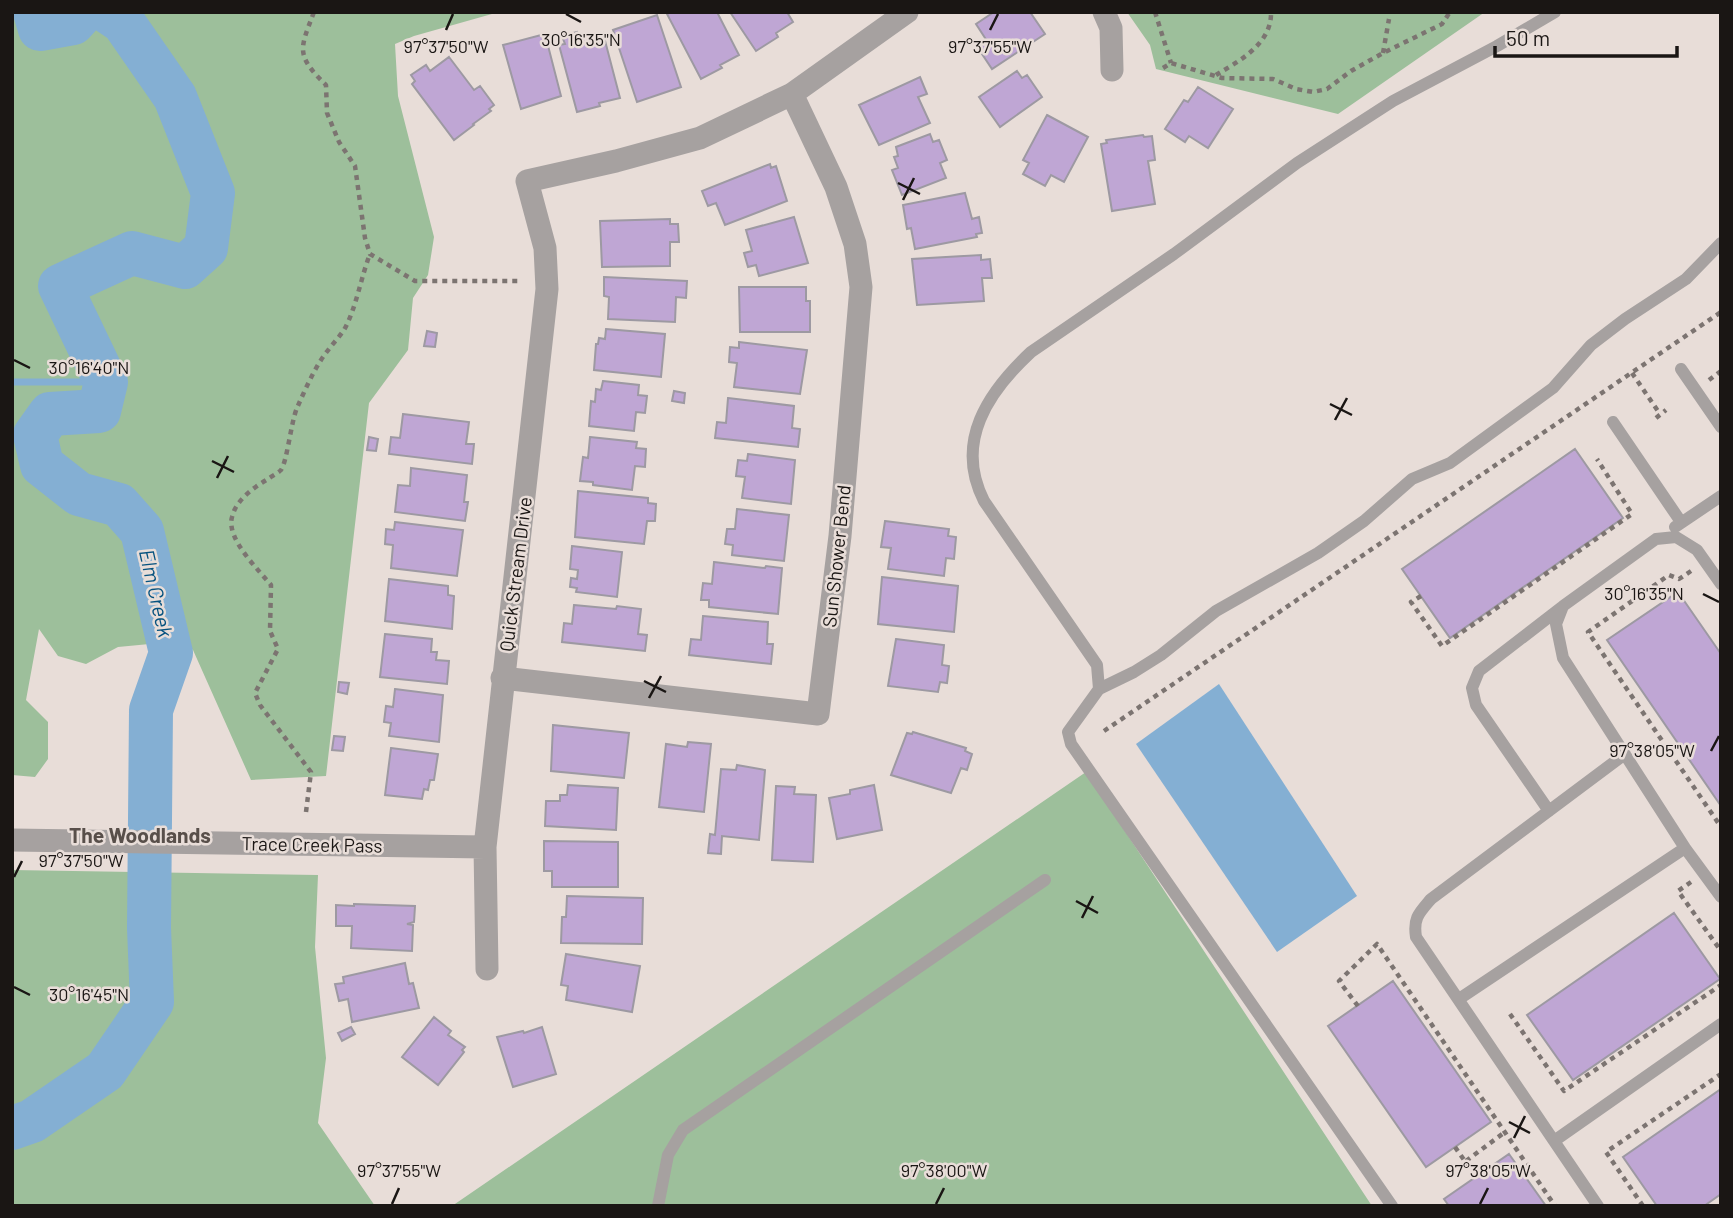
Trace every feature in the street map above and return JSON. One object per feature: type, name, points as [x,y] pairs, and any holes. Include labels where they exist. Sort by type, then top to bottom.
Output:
[{"type":"street","points":[[792,94],[907,12]]},
{"type":"street","points":[[1104,12],[1111,29],[1112,70]]},
{"type":"street","name":"Quick Stream Drive","points":[[487,969],[485,847],[547,289],[545,248],[527,181],[700,138],[792,94]]},
{"type":"street","name":"Sun Shower Bend","points":[[502,678],[818,714],[840,536],[861,287],[855,244],[836,187],[792,94]]},
{"type":"street","name":"Trace Creek Pass","points":[[14,840],[485,847]]},
{"type":"lane","points":[[1099,689],[1097,665],[976,486],[971,463],[972,448],[988,402],[1031,352],[1174,254],[1297,163],[1393,101],[1555,12]]},
{"type":"lane","points":[[1392,1206],[1070,744],[1068,732],[1099,689],[1134,673],[1216,611],[1318,553],[1364,521],[1412,479],[1450,463],[1553,388],[1591,345],[1686,279],[1721,243]]},
{"type":"lane","points":[[1681,369],[1721,427]]},
{"type":"lane","points":[[1613,422],[1681,523]]},
{"type":"lane","points":[[1549,811],[1476,705],[1472,688],[1479,671],[1563,606],[1721,496]]},
{"type":"lane","points":[[1656,540],[1676,537],[1697,550],[1721,584]]},
{"type":"lane","points":[[1563,606],[1556,624],[1563,658],[1685,848],[1721,897]]},
{"type":"lane","points":[[1598,1206],[1416,937],[1414,925],[1419,913],[1431,899],[1625,754]]},
{"type":"lane","points":[[1459,999],[1685,848]]},
{"type":"lane","points":[[658,1206],[668,1155],[683,1130],[1045,880]]},
{"type":"lane","points":[[1554,1141],[1721,1024]]},
{"type":"path","points":[[306,812],[311,772],[260,705],[255,693],[278,649],[270,631],[271,585],[242,550],[233,533],[231,518],[239,502],[254,487],[281,470],[286,459],[286,446],[296,410],[321,360],[344,329],[354,309],[370,254],[365,239],[355,166],[339,142],[327,113],[326,85],[309,68],[302,50],[314,12]]},
{"type":"path","points":[[1155,12],[1171,63]]},
{"type":"path","points":[[1215,76],[1241,60],[1265,37],[1271,23],[1271,12]]},
{"type":"path","points":[[1163,68],[1171,63],[1222,78],[1273,79],[1296,89],[1313,92],[1327,89],[1382,53],[1442,24],[1450,12]]},
{"type":"path","points":[[1382,53],[1388,19]]},
{"type":"path","points":[[370,254],[415,281],[520,281]]},
{"type":"path","points":[[1104,731],[1721,312]]},
{"type":"path","points":[[1709,380],[1721,371]]},
{"type":"path","points":[[1632,373],[1658,416],[1666,410]]},
{"type":"path","points":[[1421,596],[1411,602],[1442,646],[1633,514],[1597,459]]},
{"type":"path","points":[[1691,571],[1679,579],[1669,575],[1588,632],[1721,827]]},
{"type":"path","points":[[1694,880],[1678,891],[1721,951]]},
{"type":"path","points":[[1358,1006],[1339,981],[1377,944],[1555,1206]]},
{"type":"path","points":[[1510,1014],[1564,1091],[1721,985]]},
{"type":"path","points":[[1643,1206],[1606,1152],[1721,1074]]},
{"type":"path","points":[[1465,1161],[1505,1132]]},
{"type":"path","points":[[1455,1147],[1476,1177]]},
{"type":"green space","points":[[12,12],[499,12],[395,44],[398,96],[434,237],[428,275],[413,298],[408,350],[369,403],[326,776],[251,780],[193,650],[181,641],[118,647],[86,664],[58,656],[39,629],[26,700],[48,722],[48,759],[35,777],[12,775]]},
{"type":"green space","points":[[1127,12],[1485,12],[1338,114],[1156,69],[1150,45]]},
{"type":"green space","points":[[1086,772],[1372,1206],[452,1206]]},
{"type":"green space","points":[[12,870],[318,875],[315,947],[326,1058],[318,1123],[375,1206],[12,1206]]},
{"type":"water","points":[[1219,684],[1357,896],[1277,952],[1136,744]]},
{"type":"building","points":[[717,12],[739,55],[701,79],[667,14]]},
{"type":"building","points":[[730,12],[787,12],[793,22],[776,33],[778,37],[756,51]]},
{"type":"building","points":[[994,12],[1030,12],[1045,34],[992,69],[978,48],[987,41],[976,24]]},
{"type":"building","points":[[657,15],[681,87],[637,102],[613,30]]},
{"type":"building","points":[[577,32],[579,40],[603,33],[620,98],[577,112],[559,45],[565,44],[562,36]]},
{"type":"building","points":[[545,34],[561,96],[521,109],[503,45]]},
{"type":"building","points":[[449,57],[474,90],[480,86],[494,105],[489,109],[491,111],[454,140],[412,84],[415,81],[411,75],[426,65],[430,71]]},
{"type":"building","points":[[1017,71],[1022,78],[1027,75],[1042,97],[1000,127],[979,97]]},
{"type":"building","points":[[920,77],[927,94],[918,97],[930,123],[879,145],[859,105]]},
{"type":"building","points":[[1198,87],[1233,109],[1208,148],[1189,136],[1185,142],[1165,129],[1184,100],[1188,102]]},
{"type":"building","points":[[1047,115],[1088,137],[1064,182],[1051,175],[1045,186],[1023,174],[1029,163],[1023,160]]},
{"type":"building","points":[[930,134],[933,142],[939,140],[947,160],[940,163],[946,178],[902,195],[892,170],[898,168],[894,157],[898,156],[896,147]]},
{"type":"building","points":[[1152,136],[1155,160],[1148,161],[1155,204],[1112,211],[1101,144],[1107,143],[1106,140]]},
{"type":"building","points":[[770,164],[771,168],[776,166],[787,201],[725,225],[716,203],[708,206],[702,191]]},
{"type":"building","points":[[965,193],[972,219],[979,217],[982,233],[976,234],[977,237],[915,249],[911,228],[907,229],[903,205]]},
{"type":"building","points":[[794,217],[808,263],[759,276],[756,265],[748,267],[744,253],[752,251],[746,230]]},
{"type":"building","points":[[670,219],[670,224],[678,224],[679,242],[670,242],[670,266],[602,267],[600,221]]},
{"type":"building","points":[[981,255],[981,260],[990,259],[992,278],[982,278],[984,301],[917,305],[912,259]]},
{"type":"building","points":[[604,277],[687,281],[686,298],[676,297],[675,322],[608,319],[609,297],[604,296]]},
{"type":"building","points":[[739,287],[806,287],[806,301],[810,301],[810,332],[740,332]]},
{"type":"building","points":[[606,329],[665,334],[661,377],[594,370],[596,344],[599,338],[605,339]]},
{"type":"building","points":[[427,331],[437,333],[435,347],[424,346]]},
{"type":"building","points":[[739,342],[807,350],[800,394],[734,387],[737,363],[729,362],[730,347],[739,348]]},
{"type":"building","points":[[603,381],[639,385],[638,395],[647,396],[645,413],[636,412],[634,431],[589,426],[591,401],[595,402],[596,389],[601,390]]},
{"type":"building","points":[[674,391],[685,393],[684,403],[672,401]]},
{"type":"building","points":[[728,398],[794,406],[792,428],[800,429],[798,447],[715,438],[717,422],[726,423]]},
{"type":"building","points":[[403,414],[469,422],[466,444],[474,444],[472,464],[389,454],[391,437],[400,438]]},
{"type":"building","points":[[369,437],[378,439],[376,451],[367,450]]},
{"type":"building","points":[[590,437],[637,442],[636,448],[646,449],[645,467],[635,466],[632,490],[580,481],[583,457],[588,458]]},
{"type":"building","points":[[1575,449],[1623,518],[1450,638],[1402,569]]},
{"type":"building","points":[[748,454],[795,460],[791,504],[742,498],[745,477],[736,476],[738,460],[747,461]]},
{"type":"building","points":[[411,468],[467,475],[464,502],[468,502],[465,521],[395,512],[398,485],[410,486]]},
{"type":"building","points":[[578,491],[648,498],[648,503],[656,504],[655,521],[647,521],[644,544],[575,537]]},
{"type":"building","points":[[737,509],[789,515],[784,561],[732,555],[733,545],[725,544],[727,529],[735,529]]},
{"type":"building","points":[[885,521],[949,529],[948,536],[956,537],[954,559],[946,558],[944,576],[888,569],[891,548],[881,547]]},
{"type":"building","points":[[395,522],[463,530],[457,576],[391,568],[393,545],[385,544],[386,529],[394,530]]},
{"type":"building","points":[[572,546],[622,552],[617,597],[576,592],[577,588],[570,587],[571,578],[577,579],[578,570],[570,569]]},
{"type":"building","points":[[714,562],[782,568],[778,614],[709,607],[709,600],[701,600],[703,583],[712,584]]},
{"type":"building","points":[[882,577],[958,586],[954,632],[878,624]]},
{"type":"building","points":[[389,579],[448,586],[448,595],[454,596],[452,629],[385,621]]},
{"type":"building","points":[[1678,592],[1721,654],[1721,806],[1607,640]]},
{"type":"building","points":[[574,605],[641,609],[638,634],[647,635],[645,651],[562,642],[564,623],[572,624]]},
{"type":"building","points":[[703,616],[768,622],[767,644],[773,644],[771,664],[689,655],[691,639],[701,640]]},
{"type":"building","points":[[385,634],[432,639],[431,652],[437,652],[436,660],[449,661],[447,684],[380,677]]},
{"type":"building","points":[[896,639],[944,645],[942,665],[949,666],[947,683],[940,682],[938,692],[888,686]]},
{"type":"building","points":[[339,682],[349,683],[347,694],[338,692]]},
{"type":"building","points":[[395,689],[443,695],[439,742],[389,736],[391,723],[384,722],[386,706],[393,707]]},
{"type":"building","points":[[553,725],[629,733],[624,778],[551,771]]},
{"type":"building","points":[[913,732],[966,748],[965,751],[972,754],[967,770],[961,768],[951,793],[891,775],[907,733]]},
{"type":"building","points":[[334,736],[345,737],[343,751],[332,750]]},
{"type":"building","points":[[688,742],[711,744],[704,812],[659,807],[666,744],[687,747]]},
{"type":"building","points":[[391,748],[438,754],[434,780],[430,780],[428,790],[424,789],[422,799],[385,795]]},
{"type":"building","points":[[737,765],[765,770],[759,840],[722,836],[721,854],[708,853],[710,834],[715,835],[721,769],[736,770]]},
{"type":"building","points":[[568,785],[618,788],[616,830],[545,826],[546,801],[560,801],[560,795],[567,795]]},
{"type":"building","points":[[874,785],[882,830],[837,839],[829,798]]},
{"type":"building","points":[[776,786],[795,787],[794,794],[816,795],[813,862],[772,860]]},
{"type":"building","points":[[544,841],[618,842],[618,887],[552,887],[552,871],[544,871]]},
{"type":"building","points":[[567,896],[643,898],[642,944],[561,943],[562,917],[566,917]]},
{"type":"building","points":[[336,905],[415,906],[414,922],[407,924],[413,925],[412,951],[351,948],[352,926],[336,926]]},
{"type":"building","points":[[1674,913],[1720,979],[1573,1080],[1527,1015]]},
{"type":"building","points":[[566,954],[640,966],[632,1012],[566,1000],[568,986],[561,985]]},
{"type":"building","points":[[405,963],[409,984],[413,983],[419,1008],[352,1022],[348,999],[339,1001],[335,984],[344,983],[343,977]]},
{"type":"building","points":[[1393,981],[1491,1122],[1426,1167],[1328,1026]]},
{"type":"building","points":[[434,1017],[451,1031],[448,1035],[465,1047],[438,1085],[402,1057]]},
{"type":"building","points":[[351,1027],[355,1034],[342,1041],[338,1033]]},
{"type":"building","points":[[542,1027],[556,1074],[513,1087],[497,1037]]},
{"type":"building","points":[[1721,1089],[1721,1194],[1704,1206],[1657,1206],[1623,1157]]},
{"type":"building","points":[[1509,1154],[1546,1206],[1449,1206],[1444,1199]]},
{"type":"waterway","name":"Elm Creek","points":[[35,12],[40,29],[73,23],[83,12]]},
{"type":"waterway","name":"Elm Creek","points":[[12,1128],[32,1121],[105,1071],[152,1002],[149,928],[151,710],[171,653],[142,531],[119,505],[79,494],[42,465],[35,435],[50,414],[99,411],[106,382],[60,286],[132,253],[185,267],[206,248],[213,193],[175,97],[123,22],[108,12]]},
{"type":"waterway","points":[[12,382],[106,382]]},
{"type":"district","name":"The Woodlands","points":[[140,834]]}]
